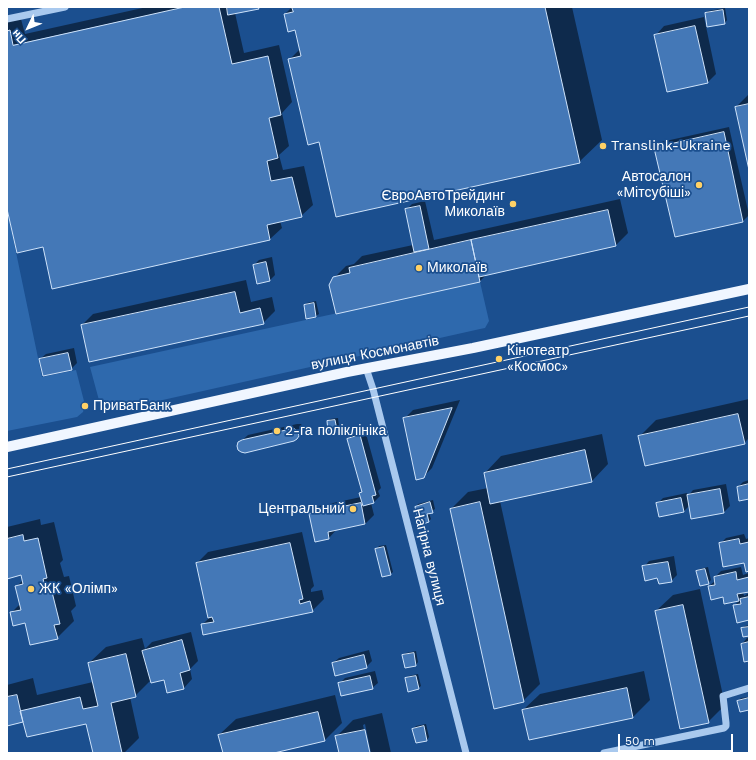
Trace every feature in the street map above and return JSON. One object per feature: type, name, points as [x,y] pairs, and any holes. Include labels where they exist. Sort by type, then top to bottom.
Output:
[{"type":"main road","name":"вулиця Космонавтів","points":[[7,447],[366,368],[473,348],[749,289]]},
{"type":"street","points":[[7,18],[65,7]]},
{"type":"street","name":"Нагірна вулиця","points":[[366,368],[373,389],[466,753]]},
{"type":"street","points":[[604,753],[724,728],[726,723],[723,696],[749,688]]},
{"type":"shaded area","points":[[7,209],[42,377],[76,370],[85,405],[83,412],[77,417],[7,431]]},
{"type":"shaded area","points":[[480,282],[489,321],[485,328],[118,410],[108,410],[100,404],[90,367]]},
{"type":"building","points":[[185,7],[219,7],[232,64],[268,56],[281,115],[269,118],[278,158],[267,161],[271,181],[292,177],[302,217],[267,225],[270,240],[52,289],[43,247],[17,253],[7,209],[7,31],[10,30],[13,45]]},
{"type":"building","points":[[227,7],[258,7],[259,9],[228,15]]},
{"type":"building","points":[[292,7],[545,7],[580,163],[336,217],[319,142],[308,145],[288,59],[301,56],[295,30],[288,32],[284,14],[293,12]]},
{"type":"building","points":[[723,10],[725,24],[707,27],[705,13]]},
{"type":"building","points":[[695,26],[708,83],[667,92],[654,35]]},
{"type":"building","points":[[749,104],[749,170],[735,107]]},
{"type":"building","name":"Автосалон «Мітсубіші»","points":[[724,132],[743,222],[675,237],[654,148]]},
{"type":"building","points":[[420,206],[429,249],[414,252],[405,209]]},
{"type":"building","points":[[608,210],[616,246],[479,277],[471,240]]},
{"type":"building","points":[[471,240],[480,282],[336,314],[329,285],[333,277],[350,273],[349,268]]},
{"type":"building","points":[[266,262],[270,281],[257,284],[253,265]]},
{"type":"building","points":[[235,292],[240,313],[260,308],[264,324],[89,362],[81,325]]},
{"type":"building","points":[[314,303],[316,317],[306,319],[304,305]]},
{"type":"building","points":[[68,353],[72,370],[43,376],[39,359]]},
{"type":"building","points":[[452,408],[424,478],[416,480],[403,418]]},
{"type":"building","points":[[738,414],[745,444],[645,466],[638,436]]},
{"type":"building","points":[[335,420],[337,430],[328,431],[327,421]]},
{"type":"building","points":[[295,429],[299,436],[294,441],[245,453],[238,450],[238,442],[242,440]]},
{"type":"building","points":[[360,435],[376,495],[372,496],[374,503],[363,506],[359,493],[362,492],[347,439]]},
{"type":"building","points":[[585,450],[592,482],[490,504],[484,473]]},
{"type":"building","points":[[749,484],[749,499],[739,501],[737,487]]},
{"type":"building","points":[[720,489],[724,513],[691,519],[687,495]]},
{"type":"building","points":[[681,498],[684,512],[659,517],[656,503]]},
{"type":"building","points":[[430,502],[433,513],[427,514],[429,522],[420,525],[415,507]]},
{"type":"building","points":[[480,502],[524,702],[494,709],[450,509]]},
{"type":"building","points":[[361,503],[365,524],[328,532],[329,539],[315,542],[309,514]]},
{"type":"building","name":"ЖК «Олімп»","points":[[23,535],[24,541],[38,538],[47,578],[43,579],[47,593],[52,592],[60,624],[54,625],[58,639],[30,645],[25,623],[13,626],[10,612],[21,610],[15,586],[23,584],[21,575],[7,579],[7,539]]},
{"type":"building","points":[[739,539],[740,544],[749,542],[749,571],[746,572],[744,563],[723,567],[719,543]]},
{"type":"building","points":[[290,543],[303,599],[299,600],[300,604],[310,601],[313,612],[203,635],[201,624],[214,622],[212,617],[208,618],[196,563]]},
{"type":"building","points":[[384,547],[391,575],[382,577],[375,549]]},
{"type":"building","points":[[668,562],[672,582],[659,584],[657,578],[645,581],[642,566]]},
{"type":"building","points":[[705,569],[709,584],[700,586],[696,571]]},
{"type":"building","points":[[736,572],[737,580],[749,577],[749,592],[737,594],[739,601],[724,604],[723,597],[711,600],[708,586],[715,585],[714,577]]},
{"type":"building","points":[[749,597],[749,620],[737,623],[733,605],[741,604],[740,599]]},
{"type":"building","points":[[683,605],[709,723],[680,729],[655,611]]},
{"type":"building","points":[[749,627],[749,636],[743,637],[741,628]]},
{"type":"building","points":[[182,640],[190,670],[180,673],[184,689],[167,693],[164,680],[151,683],[142,651]]},
{"type":"building","points":[[749,642],[749,661],[744,662],[741,644]]},
{"type":"building","points":[[414,653],[416,666],[405,668],[402,655]]},
{"type":"building","points":[[126,654],[136,697],[111,703],[122,753],[93,753],[86,724],[27,737],[20,711],[80,697],[83,709],[98,706],[88,663]]},
{"type":"building","points":[[364,655],[367,668],[335,676],[332,663]]},
{"type":"building","points":[[370,676],[373,689],[341,696],[338,683]]},
{"type":"building","points":[[416,676],[419,689],[408,692],[405,678]]},
{"type":"building","points":[[627,688],[633,718],[529,740],[522,710]]},
{"type":"building","points":[[17,695],[23,722],[7,726],[7,697]]},
{"type":"building","points":[[749,698],[749,710],[740,712],[737,701]]},
{"type":"building","points":[[318,712],[325,741],[274,753],[223,753],[218,735]]},
{"type":"building","points":[[424,726],[427,741],[416,743],[412,729]]},
{"type":"building","points":[[365,730],[370,753],[339,753],[335,736]]},
{"type":"tram line","points":[[7,469],[749,307]]},
{"type":"tram line","points":[[7,477],[749,316]]},
{"type":"place","name":"Translink-Ukraine","points":[[603,146]]},
{"type":"place","name":"Автосалон «Мітсубіші»","points":[[699,185]]},
{"type":"place","name":"ЄвроАвтоТрейдинг Миколаїв","points":[[513,204]]},
{"type":"place","name":"Миколаїв","points":[[419,268]]},
{"type":"place","name":"Кінотеатр «Космос»","points":[[499,359]]},
{"type":"place","name":"ПриватБанк","points":[[85,406]]},
{"type":"place","name":"2-га поліклініка","points":[[277,431]]},
{"type":"place","name":"Центральний","points":[[353,509]]},
{"type":"place","name":"ЖК «Олімп»","points":[[31,589]]}]
